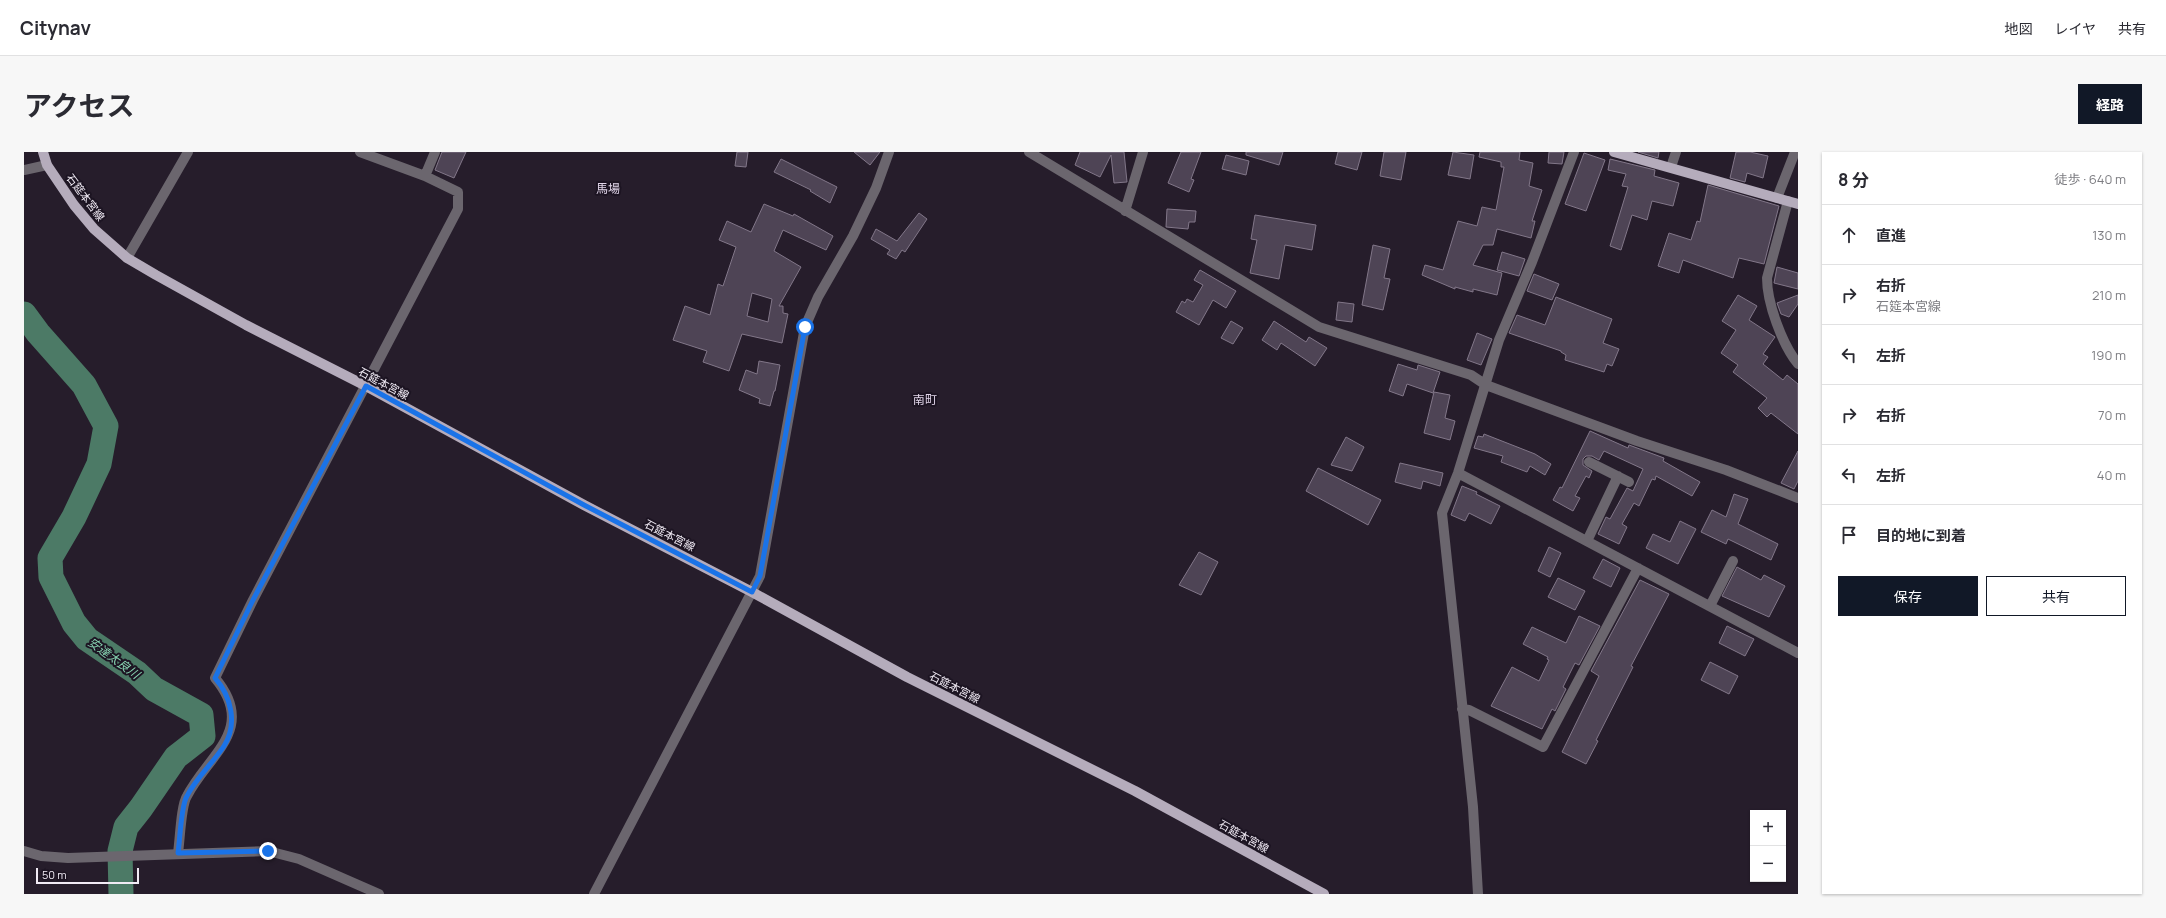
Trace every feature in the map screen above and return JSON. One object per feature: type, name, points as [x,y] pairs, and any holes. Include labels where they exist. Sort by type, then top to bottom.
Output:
[{"type":"main road","name":"石筵本宮線","points":[[43,152],[48,165],[74,205],[94,229],[127,258],[246,325],[366,386],[584,505],[752,592],[907,676],[1135,791],[1324,894]]},
{"type":"main road","points":[[1614,152],[1793,202]]},
{"type":"street","points":[[127,258],[188,152]]},
{"type":"street","points":[[178,853],[186,796],[225,745],[230,728],[232,711],[225,689],[215,678],[253,600],[458,209],[458,192],[425,176],[360,152]]},
{"type":"street","points":[[425,176],[435,152]]},
{"type":"street","points":[[594,894],[760,576],[805,327],[818,297],[857,229],[876,188],[889,152]]},
{"type":"street","points":[[1029,152],[1319,327],[1471,375],[1486,385],[1637,441],[1726,470],[1798,498]]},
{"type":"street","points":[[1125,211],[1143,152]]},
{"type":"street","points":[[1478,894],[1473,807],[1442,514],[1458,473],[1499,340],[1532,262],[1574,152]]},
{"type":"street","points":[[1671,167],[1676,152]]},
{"type":"street","points":[[1777,198],[1795,152]]},
{"type":"street","points":[[24,170],[48,165]]},
{"type":"street","points":[[1793,202],[1766,278],[1766,290],[1773,314],[1798,364]]},
{"type":"street","points":[[1588,462],[1629,482]]},
{"type":"street","points":[[1458,473],[1798,653]]},
{"type":"street","points":[[1586,541],[1618,476]]},
{"type":"street","points":[[1710,606],[1733,561]]},
{"type":"street","points":[[1462,709],[1469,710],[1543,747],[1638,568]]},
{"type":"street","points":[[24,851],[52,858],[268,851],[299,859],[379,894]]},
{"type":"building","points":[[442,152],[466,152],[454,178],[435,170]]},
{"type":"building","points":[[737,152],[748,152],[746,167],[735,166]]},
{"type":"building","points":[[854,152],[880,152],[870,165]]},
{"type":"building","points":[[1080,152],[1124,152],[1127,182],[1114,183],[1111,155],[1100,177],[1075,165]]},
{"type":"building","points":[[1181,152],[1201,152],[1191,179],[1194,180],[1189,192],[1168,183]]},
{"type":"building","points":[[1246,152],[1283,152],[1279,165],[1246,155]]},
{"type":"building","points":[[1338,152],[1362,152],[1357,170],[1335,164]]},
{"type":"building","points":[[1384,152],[1406,152],[1401,180],[1380,176]]},
{"type":"building","points":[[1453,152],[1474,155],[1470,179],[1448,175]]},
{"type":"building","points":[[1480,152],[1520,152],[1519,160],[1533,163],[1529,186],[1542,190],[1532,221],[1535,221],[1531,238],[1497,229],[1493,245],[1483,245],[1473,265],[1502,273],[1497,295],[1473,289],[1473,292],[1455,287],[1455,289],[1422,275],[1425,265],[1443,270],[1458,221],[1477,226],[1482,207],[1496,210],[1504,167],[1501,167],[1501,162],[1479,157]]},
{"type":"building","points":[[1549,152],[1564,152],[1562,164],[1548,163]]},
{"type":"building","points":[[1638,152],[1659,152],[1658,158]]},
{"type":"building","points":[[1736,152],[1750,152],[1768,156],[1763,178],[1747,173],[1745,182],[1730,178]]},
{"type":"building","points":[[1584,153],[1605,160],[1586,211],[1565,204]]},
{"type":"building","points":[[1226,155],[1249,161],[1246,175],[1222,169]]},
{"type":"building","points":[[781,159],[837,187],[830,203],[810,191],[811,190],[774,172]]},
{"type":"building","points":[[1610,159],[1655,170],[1654,176],[1679,183],[1673,206],[1652,201],[1647,220],[1632,215],[1621,250],[1610,246],[1628,187],[1622,186],[1626,174],[1608,170]]},
{"type":"building","points":[[1708,185],[1779,206],[1764,264],[1739,258],[1733,278],[1683,260],[1679,273],[1658,266],[1669,233],[1691,240],[1697,221],[1700,222]]},
{"type":"building","points":[[764,204],[793,216],[794,214],[833,236],[826,250],[783,230],[774,251],[801,267],[779,306],[783,306],[783,313],[788,314],[782,343],[742,334],[729,371],[703,362],[707,351],[673,340],[685,306],[710,315],[718,284],[723,286],[736,247],[719,240],[727,221],[751,232]],"holes":[[[752,293],[772,299],[768,322],[747,316]]]},
{"type":"building","points":[[1167,209],[1196,211],[1195,222],[1189,222],[1188,229],[1166,227]]},
{"type":"building","points":[[919,213],[927,219],[905,252],[902,250],[896,259],[887,254],[890,250],[871,239],[876,229],[897,241]]},
{"type":"building","points":[[1255,215],[1316,225],[1312,250],[1285,245],[1279,279],[1250,273],[1257,240],[1251,239]]},
{"type":"building","points":[[1373,245],[1390,249],[1384,278],[1390,279],[1383,310],[1362,305]]},
{"type":"building","points":[[1502,252],[1525,259],[1519,276],[1497,270]]},
{"type":"building","points":[[1777,267],[1798,273],[1798,289],[1774,283]]},
{"type":"building","points":[[1200,270],[1236,291],[1226,308],[1213,300],[1199,325],[1176,312],[1182,301],[1185,303],[1187,299],[1193,302],[1203,285],[1194,280]]},
{"type":"building","points":[[1534,274],[1559,284],[1552,300],[1527,291]]},
{"type":"building","points":[[1738,295],[1757,306],[1749,320],[1775,337],[1763,354],[1768,357],[1763,364],[1783,380],[1787,375],[1798,384],[1798,434],[1771,413],[1767,417],[1758,408],[1767,398],[1733,372],[1738,365],[1721,353],[1736,330],[1722,321]]},
{"type":"building","points":[[1798,295],[1798,304],[1789,317],[1781,314],[1777,303]]},
{"type":"building","points":[[1556,297],[1612,319],[1603,343],[1619,349],[1612,366],[1607,364],[1604,372],[1565,360],[1566,355],[1561,351],[1509,333],[1517,315],[1545,325]]},
{"type":"building","points":[[1338,302],[1354,304],[1352,322],[1336,320]]},
{"type":"building","points":[[1231,321],[1243,328],[1233,344],[1221,338]]},
{"type":"building","points":[[1274,321],[1306,342],[1309,337],[1327,348],[1315,366],[1281,343],[1277,350],[1262,340]]},
{"type":"building","points":[[1477,333],[1492,339],[1481,365],[1467,360]]},
{"type":"building","points":[[759,361],[780,365],[775,391],[770,406],[759,403],[760,399],[739,390],[746,370],[757,374]]},
{"type":"building","points":[[1398,364],[1417,370],[1418,365],[1440,372],[1433,393],[1407,384],[1403,396],[1389,391]]},
{"type":"building","points":[[1434,392],[1450,395],[1445,418],[1455,421],[1450,440],[1424,433]]},
{"type":"building","points":[[1590,431],[1628,448],[1629,445],[1664,458],[1663,461],[1700,482],[1692,496],[1656,476],[1655,480],[1652,479],[1639,506],[1634,503],[1622,524],[1627,527],[1619,544],[1598,534],[1606,517],[1610,519],[1627,488],[1633,491],[1643,469],[1604,451],[1599,460],[1592,456],[1586,456],[1583,459],[1583,465],[1592,471],[1589,478],[1586,476],[1575,496],[1580,498],[1573,511],[1553,500],[1560,487],[1562,488]]},
{"type":"building","points":[[1484,434],[1535,454],[1551,464],[1545,475],[1530,466],[1527,472],[1501,462],[1503,456],[1474,448],[1478,436],[1483,437]]},
{"type":"building","points":[[1346,437],[1364,447],[1352,471],[1331,465]]},
{"type":"building","points":[[1798,451],[1798,481],[1794,489],[1781,483]]},
{"type":"building","points":[[1400,463],[1443,473],[1440,486],[1423,481],[1421,489],[1395,482]]},
{"type":"building","points":[[1318,468],[1381,500],[1368,525],[1306,491]]},
{"type":"building","points":[[1462,486],[1477,492],[1476,494],[1500,506],[1491,524],[1469,513],[1465,521],[1451,515]]},
{"type":"building","points":[[1734,494],[1748,499],[1738,524],[1778,544],[1771,560],[1728,539],[1726,544],[1701,532],[1712,510],[1726,517]]},
{"type":"building","points":[[1680,521],[1696,529],[1678,564],[1646,548],[1653,534],[1670,542]]},
{"type":"building","points":[[1549,547],[1561,553],[1550,577],[1538,571]]},
{"type":"building","points":[[1199,552],[1218,562],[1201,595],[1179,585]]},
{"type":"building","points":[[1603,559],[1620,568],[1611,587],[1593,578]]},
{"type":"building","points":[[1737,567],[1761,580],[1764,575],[1785,586],[1769,617],[1722,596]]},
{"type":"building","points":[[1558,578],[1585,591],[1575,610],[1548,597]]},
{"type":"building","points":[[1640,580],[1669,594],[1631,666],[1633,667],[1596,740],[1598,741],[1586,764],[1562,752],[1599,676],[1591,671]]},
{"type":"building","points":[[1579,616],[1600,626],[1579,665],[1575,663],[1563,687],[1566,689],[1555,711],[1552,709],[1542,729],[1491,706],[1512,667],[1539,681],[1549,660],[1547,659],[1548,657],[1523,644],[1532,627],[1566,643]]},
{"type":"building","points":[[1727,626],[1754,639],[1745,656],[1719,643]]},
{"type":"building","points":[[1710,662],[1738,676],[1729,694],[1701,680]]},
{"type":"waterway","name":"安達太良川","points":[[24,314],[38,333],[84,385],[106,426],[99,464],[74,517],[50,558],[51,577],[74,623],[87,639],[137,673],[154,689],[201,715],[203,736],[176,757],[126,827],[120,851],[121,894]]},
{"type":"district","name":"馬場","points":[[608,188]]},
{"type":"district","name":"南町","points":[[925,399]]},
{"type":"route","points":[[268,851],[178,853],[186,796],[225,745],[230,728],[232,711],[225,689],[215,678],[253,600],[366,386],[584,505],[752,592],[760,576],[805,327]]}]
